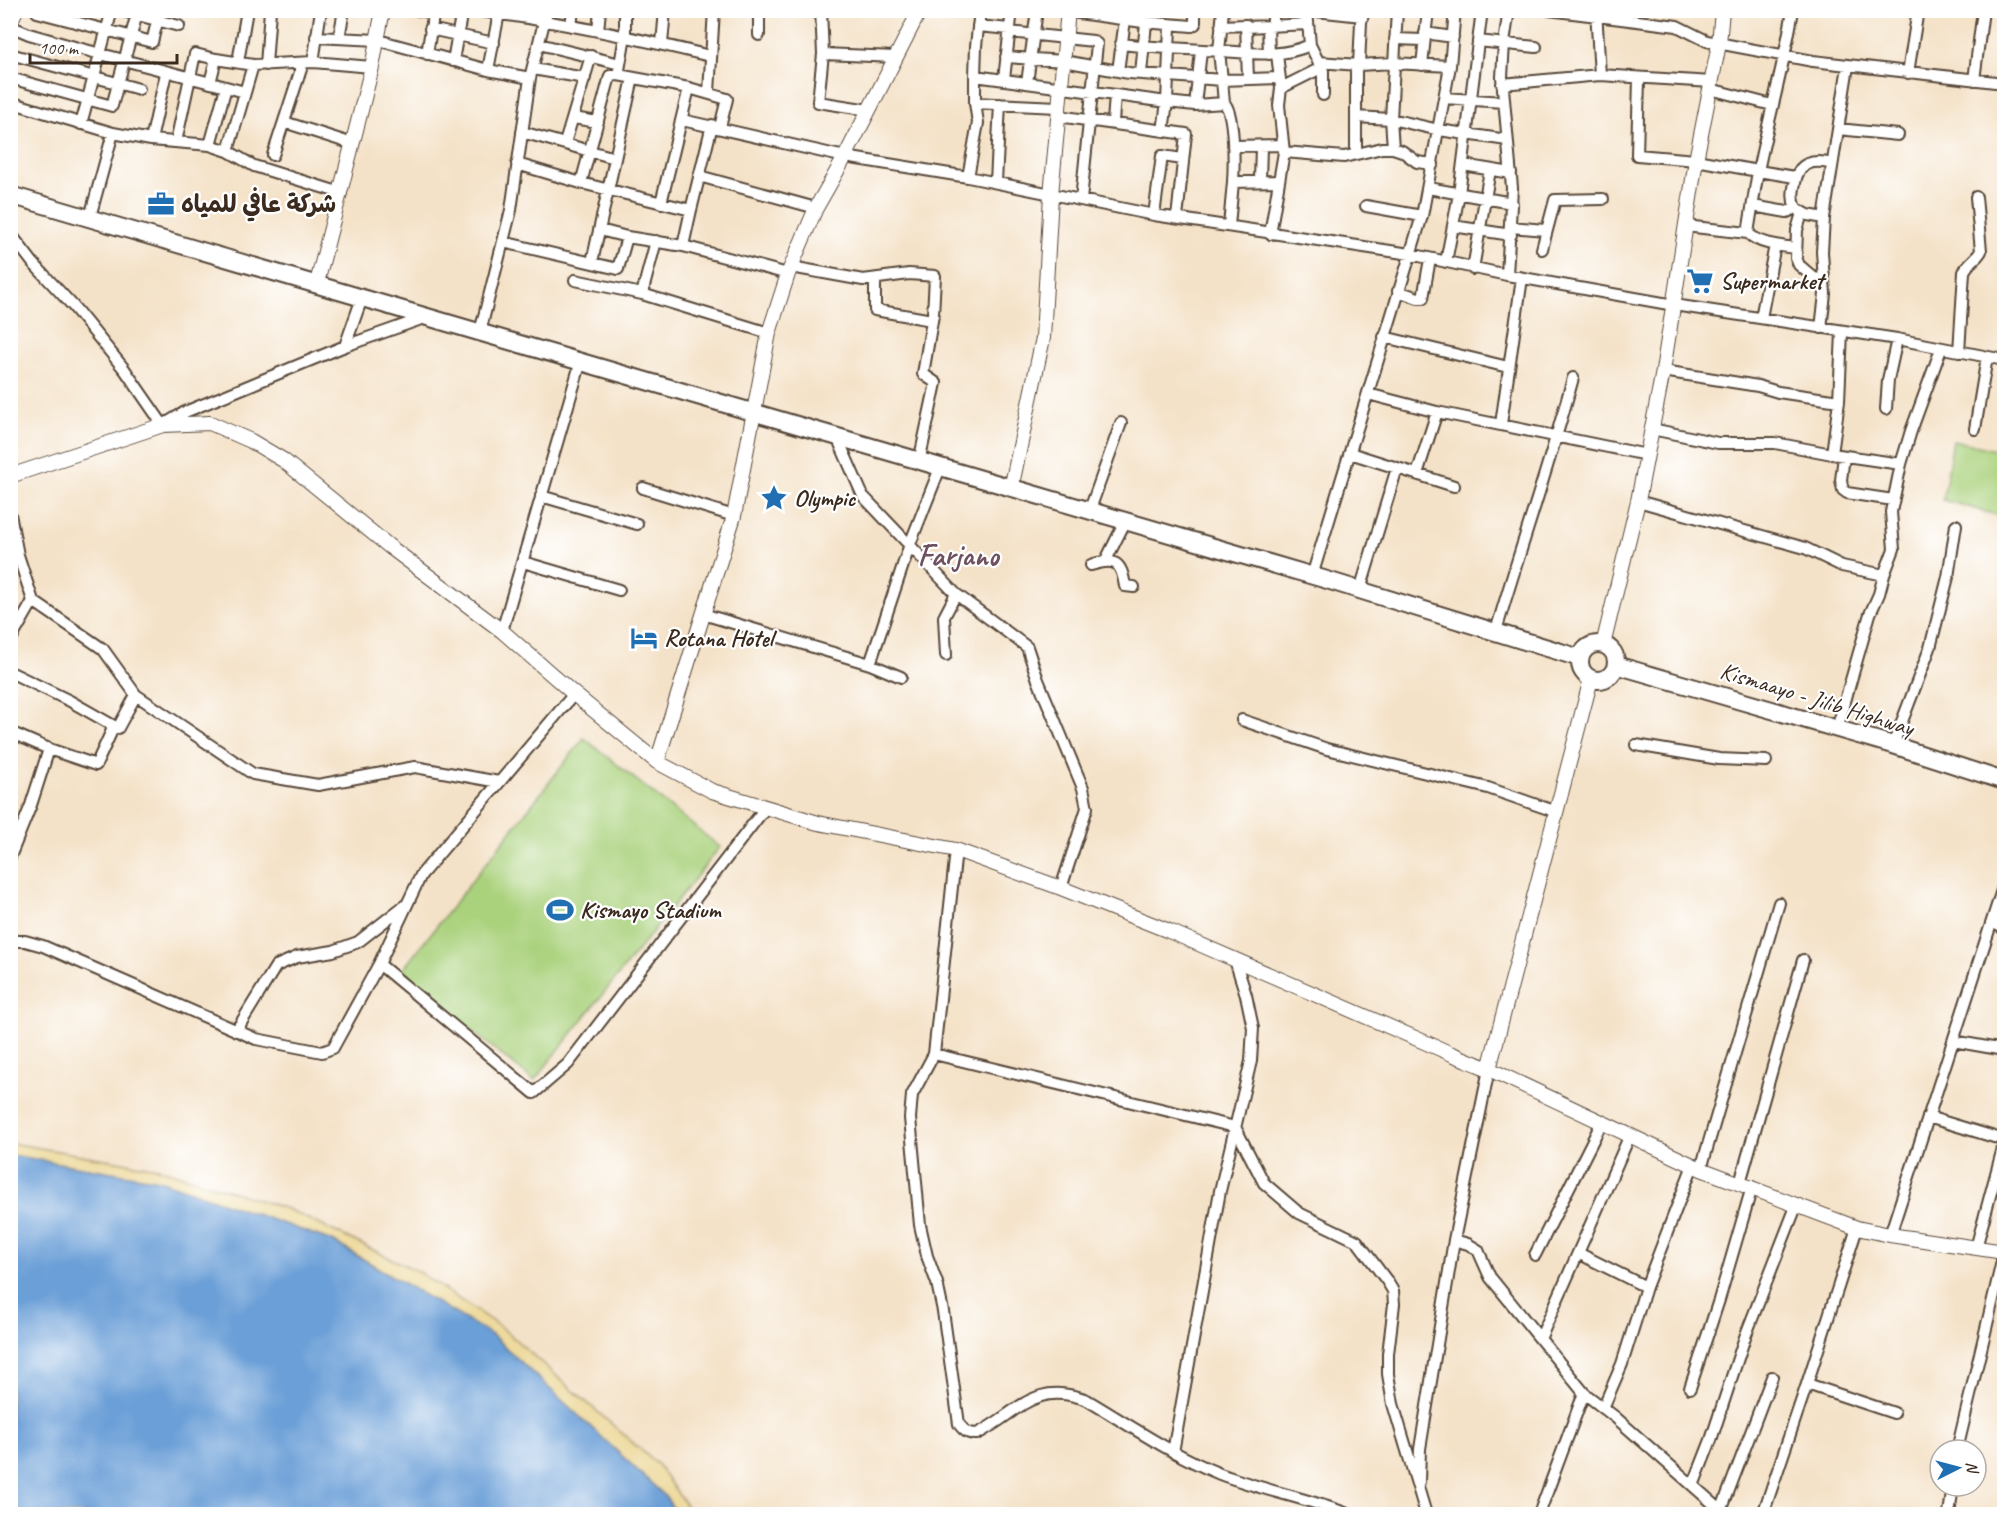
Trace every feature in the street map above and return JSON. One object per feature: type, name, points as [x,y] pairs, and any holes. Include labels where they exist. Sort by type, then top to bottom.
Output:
[{"type":"main road","points":[[12,196],[317,283],[918,462],[1360,590],[1580,658]]},
{"type":"main road","points":[[1603,645],[1614,653],[1616,665],[1614,671],[1606,679],[1591,680],[1581,670],[1582,652],[1590,646],[1603,645]]},
{"type":"main road","name":"Kismaayo - Jilib Highway","points":[[1616,665],[1893,745],[2004,781]]},
{"type":"street","points":[[16,10],[10,24],[29,34],[245,92]]},
{"type":"street","points":[[81,124],[112,10]]},
{"type":"street","points":[[119,10],[159,15],[179,26]]},
{"type":"street","points":[[238,62],[247,10]]},
{"type":"street","points":[[266,65],[270,10]]},
{"type":"street","points":[[273,155],[308,62],[321,10]]},
{"type":"street","points":[[339,38],[344,10]]},
{"type":"street","points":[[317,283],[372,67],[383,10]]},
{"type":"street","points":[[418,10],[433,12],[427,54]]},
{"type":"street","points":[[453,61],[462,10]]},
{"type":"street","points":[[472,10],[546,16],[570,26],[710,56]]},
{"type":"street","points":[[570,26],[573,10]]},
{"type":"street","points":[[598,31],[600,10]]},
{"type":"street","points":[[618,75],[625,36],[625,10]]},
{"type":"street","points":[[662,44],[665,10]]},
{"type":"street","points":[[709,92],[714,10]]},
{"type":"street","points":[[759,10],[759,35]]},
{"type":"street","points":[[821,10],[823,54],[819,103],[869,110]]},
{"type":"street","points":[[657,762],[734,516],[769,333],[790,271],[816,208],[845,157],[920,10]]},
{"type":"street","points":[[968,177],[978,123],[975,76],[980,10]]},
{"type":"street","points":[[1004,79],[1012,10]]},
{"type":"street","points":[[1027,83],[1037,10]]},
{"type":"street","points":[[1141,73],[1144,10]]},
{"type":"street","points":[[1011,489],[1043,338],[1051,195],[1064,61],[1064,11],[1170,26],[1194,26],[1195,10]]},
{"type":"street","points":[[1222,10],[1220,51],[1222,80],[1224,103],[1228,107],[1233,146],[1229,226]]},
{"type":"street","points":[[1270,234],[1284,148],[1279,105],[1280,83],[1270,27],[1274,10]]},
{"type":"street","points":[[1323,95],[1323,71],[1310,45],[1307,10],[1363,14],[1357,65],[1356,154]]},
{"type":"street","points":[[1393,148],[1391,118],[1397,10]]},
{"type":"street","points":[[1422,64],[1428,10]]},
{"type":"street","points":[[1312,576],[1422,216],[1450,66],[1455,10]]},
{"type":"street","points":[[1446,262],[1459,194],[1482,10]]},
{"type":"street","points":[[1507,275],[1512,203],[1502,84],[1504,43],[1509,10]]},
{"type":"street","points":[[1549,10],[1645,15],[1681,27],[1703,40],[1719,44],[1848,66],[2004,83]]},
{"type":"street","points":[[1603,645],[1638,501],[1652,429],[1696,160],[1719,44],[1722,10]]},
{"type":"street","points":[[1748,233],[1758,171],[1772,105],[1786,56],[1793,10]]},
{"type":"street","points":[[1908,73],[1918,10]]},
{"type":"street","points":[[1974,80],[1983,10]]},
{"type":"street","points":[[37,12],[152,42],[159,15]]},
{"type":"street","points":[[488,70],[494,43],[493,12]]},
{"type":"street","points":[[10,78],[112,106],[137,13]]},
{"type":"street","points":[[1596,14],[1599,75]]},
{"type":"street","points":[[480,332],[511,210],[532,73],[546,16]]},
{"type":"street","points":[[1118,71],[1125,20]]},
{"type":"street","points":[[1221,26],[1270,27],[1308,24]]},
{"type":"street","points":[[978,26],[1093,41],[1097,44],[1081,200]]},
{"type":"street","points":[[1163,130],[1167,102],[1170,26]]},
{"type":"street","points":[[1246,27],[1248,79]]},
{"type":"street","points":[[430,28],[494,43]]},
{"type":"street","points":[[316,37],[378,40],[488,70],[585,78]]},
{"type":"street","points":[[1395,39],[1453,37]]},
{"type":"street","points":[[1478,41],[1536,47]]},
{"type":"street","points":[[539,44],[620,63]]},
{"type":"street","points":[[1121,44],[1169,50],[1273,54],[1296,51],[1310,45]]},
{"type":"street","points":[[1195,105],[1201,51]]},
{"type":"street","points":[[10,54],[139,89]]},
{"type":"street","points":[[176,142],[195,54],[254,65],[308,62],[372,67]]},
{"type":"street","points":[[823,54],[896,57]]},
{"type":"street","points":[[565,143],[591,56]]},
{"type":"street","points":[[1006,57],[1064,61],[1118,71],[1280,83],[1319,65],[1393,63],[1450,66]]},
{"type":"street","points":[[210,83],[216,59]]},
{"type":"street","points":[[228,151],[254,65]]},
{"type":"street","points":[[1821,328],[1824,218],[1848,66]]},
{"type":"street","points":[[151,140],[166,72]]},
{"type":"street","points":[[582,183],[610,76],[618,75],[689,88],[727,99],[699,176],[683,246]]},
{"type":"street","points":[[1502,84],[1599,75],[1711,85],[1772,105]]},
{"type":"street","points":[[975,76],[1167,102],[1195,105],[1224,103]]},
{"type":"street","points":[[592,262],[633,78]]},
{"type":"street","points":[[1639,79],[1637,155],[1696,160],[1795,177]]},
{"type":"street","points":[[210,145],[226,87]]},
{"type":"street","points":[[661,203],[689,88]]},
{"type":"street","points":[[1113,122],[1115,95]]},
{"type":"street","points":[[1444,98],[1504,102]]},
{"type":"street","points":[[10,102],[113,133],[151,140],[210,145],[228,151],[254,166],[341,193]]},
{"type":"street","points":[[975,103],[1058,111],[1090,119],[1186,134],[1178,218]]},
{"type":"street","points":[[996,182],[1000,105]]},
{"type":"street","points":[[1356,117],[1391,118],[1438,130],[1507,140]]},
{"type":"street","points":[[573,118],[598,122]]},
{"type":"street","points":[[682,120],[845,157],[996,182],[1154,215],[1410,254],[1521,278],[1842,332],[1897,339],[2004,360]]},
{"type":"street","points":[[284,122],[353,144]]},
{"type":"street","points":[[1838,129],[1898,135]]},
{"type":"street","points":[[522,132],[615,158]]},
{"type":"street","points":[[90,217],[113,133]]},
{"type":"street","points":[[1233,146],[1284,148],[1335,157],[1393,148],[1402,151],[1417,162],[1433,164]]},
{"type":"street","points":[[1260,180],[1261,147]]},
{"type":"street","points":[[1154,215],[1162,156],[1183,159]]},
{"type":"street","points":[[1824,280],[1814,278],[1796,258],[1799,210],[1793,194],[1795,177],[1799,169],[1810,162],[1832,164]]},
{"type":"street","points":[[517,164],[608,190],[691,210]]},
{"type":"street","points":[[1463,165],[1511,173]]},
{"type":"street","points":[[1473,269],[1490,170]]},
{"type":"street","points":[[699,176],[816,208]]},
{"type":"street","points":[[1159,177],[1181,180]]},
{"type":"street","points":[[1233,182],[1279,181]]},
{"type":"street","points":[[1428,188],[1512,203]]},
{"type":"street","points":[[1959,352],[1964,272],[1968,263],[1981,251],[1976,197]]},
{"type":"street","points":[[1542,249],[1545,230],[1555,200],[1603,199]]},
{"type":"street","points":[[1366,206],[1422,216]]},
{"type":"street","points":[[1753,206],[1787,212],[1799,210],[1824,218]]},
{"type":"street","points":[[1453,226],[1480,231],[1545,230]]},
{"type":"street","points":[[1685,226],[1748,233],[1750,236],[1775,245],[1796,248]]},
{"type":"street","points":[[600,230],[683,246],[790,271],[862,280],[909,274],[935,276],[932,320],[923,374],[936,383],[918,462]]},
{"type":"street","points":[[10,233],[125,370],[163,425]]},
{"type":"street","points":[[613,287],[627,237]]},
{"type":"street","points":[[642,294],[656,241]]},
{"type":"street","points":[[503,242],[618,269]]},
{"type":"street","points":[[1761,318],[1775,245]]},
{"type":"street","points":[[1398,291],[1423,298],[1430,259]]},
{"type":"street","points":[[1501,424],[1521,278]]},
{"type":"street","points":[[875,279],[875,310],[932,320]]},
{"type":"street","points":[[575,280],[642,294],[769,333]]},
{"type":"street","points":[[345,346],[362,298]]},
{"type":"street","points":[[12,473],[163,425],[185,412],[345,346],[428,317]]},
{"type":"street","points":[[1832,454],[1839,401],[1842,332]]},
{"type":"street","points":[[1384,337],[1508,367]]},
{"type":"street","points":[[1886,409],[1888,380],[1897,339]]},
{"type":"street","points":[[1837,729],[1870,614],[1894,549],[1891,519],[1901,464],[1941,349]]},
{"type":"street","points":[[1975,429],[1987,357]]},
{"type":"street","points":[[502,631],[581,361]]},
{"type":"street","points":[[1663,370],[1839,401]]},
{"type":"street","points":[[1496,631],[1517,559],[1558,436],[1573,378]]},
{"type":"street","points":[[1368,394],[1437,412],[1647,455]]},
{"type":"street","points":[[1417,474],[1437,412]]},
{"type":"street","points":[[163,425],[210,423],[283,460],[390,547],[502,631],[657,762],[712,791],[818,823],[956,850],[1061,888],[1169,931],[1489,1069],[1697,1167],[1857,1228],[2004,1253],[1960,1438]]},
{"type":"street","points":[[1089,512],[1121,423]]},
{"type":"street","points":[[1652,429],[1718,443],[1775,443],[1901,464]]},
{"type":"street","points":[[837,437],[863,496],[956,594],[1027,647],[1038,680],[1083,788],[1087,808],[1061,888]]},
{"type":"street","points":[[1350,453],[1454,486]]},
{"type":"street","points":[[1844,456],[1841,480],[1843,489],[1847,492],[1893,500]]},
{"type":"street","points":[[870,664],[910,544],[940,468]]},
{"type":"street","points":[[1360,590],[1397,468]]},
{"type":"street","points":[[643,488],[734,516]]},
{"type":"street","points":[[541,496],[637,524]]},
{"type":"street","points":[[1638,501],[1805,548],[1842,566],[1884,575]]},
{"type":"street","points":[[10,514],[14,556],[33,601],[103,649],[136,695],[253,774],[318,784],[415,767],[499,782]]},
{"type":"street","points":[[1106,560],[1125,522]]},
{"type":"street","points":[[1893,745],[1930,648],[1948,578],[1956,525]]},
{"type":"street","points":[[1091,565],[1106,560],[1115,563],[1124,573],[1125,586],[1134,587]]},
{"type":"street","points":[[523,562],[619,590]]},
{"type":"street","points":[[946,655],[944,617],[956,594]]},
{"type":"street","points":[[10,641],[33,601]]},
{"type":"street","points":[[703,614],[870,664],[901,677]]},
{"type":"street","points":[[10,672],[70,701],[118,728],[136,695]]},
{"type":"street","points":[[1419,1492],[1420,1449],[1454,1240],[1489,1069],[1591,680]]},
{"type":"street","points":[[10,941],[25,941],[43,946],[268,1043],[328,1051],[333,1048],[379,963],[421,875],[574,694]]},
{"type":"street","points":[[1242,720],[1327,749],[1488,788],[1557,812]]},
{"type":"street","points":[[10,732],[49,749],[96,765],[114,726]]},
{"type":"street","points":[[1636,745],[1719,759],[1766,761]]},
{"type":"street","points":[[10,857],[31,805],[49,749]]},
{"type":"street","points":[[379,963],[534,1093],[567,1065],[766,807]]},
{"type":"street","points":[[956,850],[934,1054],[912,1095],[910,1118],[920,1225],[943,1311],[959,1424],[970,1434],[977,1434],[1038,1396],[1061,1393],[1087,1400],[1173,1452],[1203,1467],[1249,1485],[1348,1515]]},
{"type":"street","points":[[1890,1235],[2004,884]]},
{"type":"street","points":[[1603,1408],[1622,1364],[1646,1287],[1697,1167],[1779,903]]},
{"type":"street","points":[[236,1030],[276,966],[297,957],[333,951],[358,942],[406,904]]},
{"type":"street","points":[[1992,921],[2004,929]]},
{"type":"street","points":[[1173,1452],[1220,1191],[1251,1061],[1253,1028],[1235,960]]},
{"type":"street","points":[[1690,1388],[1719,1300],[1803,960]]},
{"type":"street","points":[[1953,1041],[2004,1050]]},
{"type":"street","points":[[934,1054],[1235,1127],[1264,1183],[1299,1213],[1357,1241],[1393,1291],[1388,1374],[1393,1404],[1426,1515]]},
{"type":"street","points":[[1928,1118],[2004,1142],[1976,1248]]},
{"type":"street","points":[[1535,1255],[1602,1122]]},
{"type":"street","points":[[1540,1339],[1630,1135]]},
{"type":"street","points":[[1692,1486],[1711,1440],[1745,1337],[1797,1204]]},
{"type":"street","points":[[1763,1515],[1857,1228]]},
{"type":"street","points":[[1454,1240],[1478,1250],[1490,1277],[1584,1393],[1723,1513],[1772,1377]]},
{"type":"street","points":[[1578,1253],[1646,1287]]},
{"type":"street","points":[[1807,1384],[1894,1413]]},
{"type":"street","points":[[1539,1515],[1584,1393]]},
{"type":"street","points":[[1949,1515],[1951,1498]]},
{"type":"green space","points":[[1953,440],[2004,452],[2004,517],[1943,500]]},
{"type":"green space","name":"Kismayo Stadium","points":[[584,738],[720,847],[534,1081],[400,973]]},
{"type":"sand","points":[[10,1143],[158,1168],[287,1209],[415,1270],[502,1328],[657,1464],[692,1514],[677,1514],[665,1496],[492,1335],[333,1241],[159,1180],[11,1155]]},
{"type":"water","points":[[10,1155],[159,1180],[332,1241],[492,1335],[665,1496],[677,1514],[11,1514]]},
{"type":"place","name":"شركة عافي للمياه","points":[[161,204]]},
{"type":"place","name":"Supermarket","points":[[1700,281]]},
{"type":"place","name":"Olympic","points":[[774,498]]},
{"type":"place","name":"Rotana Hotel","points":[[644,638]]},
{"type":"place","name":"Kismayo Stadium","points":[[560,910]]},
{"type":"district","name":"Farjano","points":[[958,555]]}]
